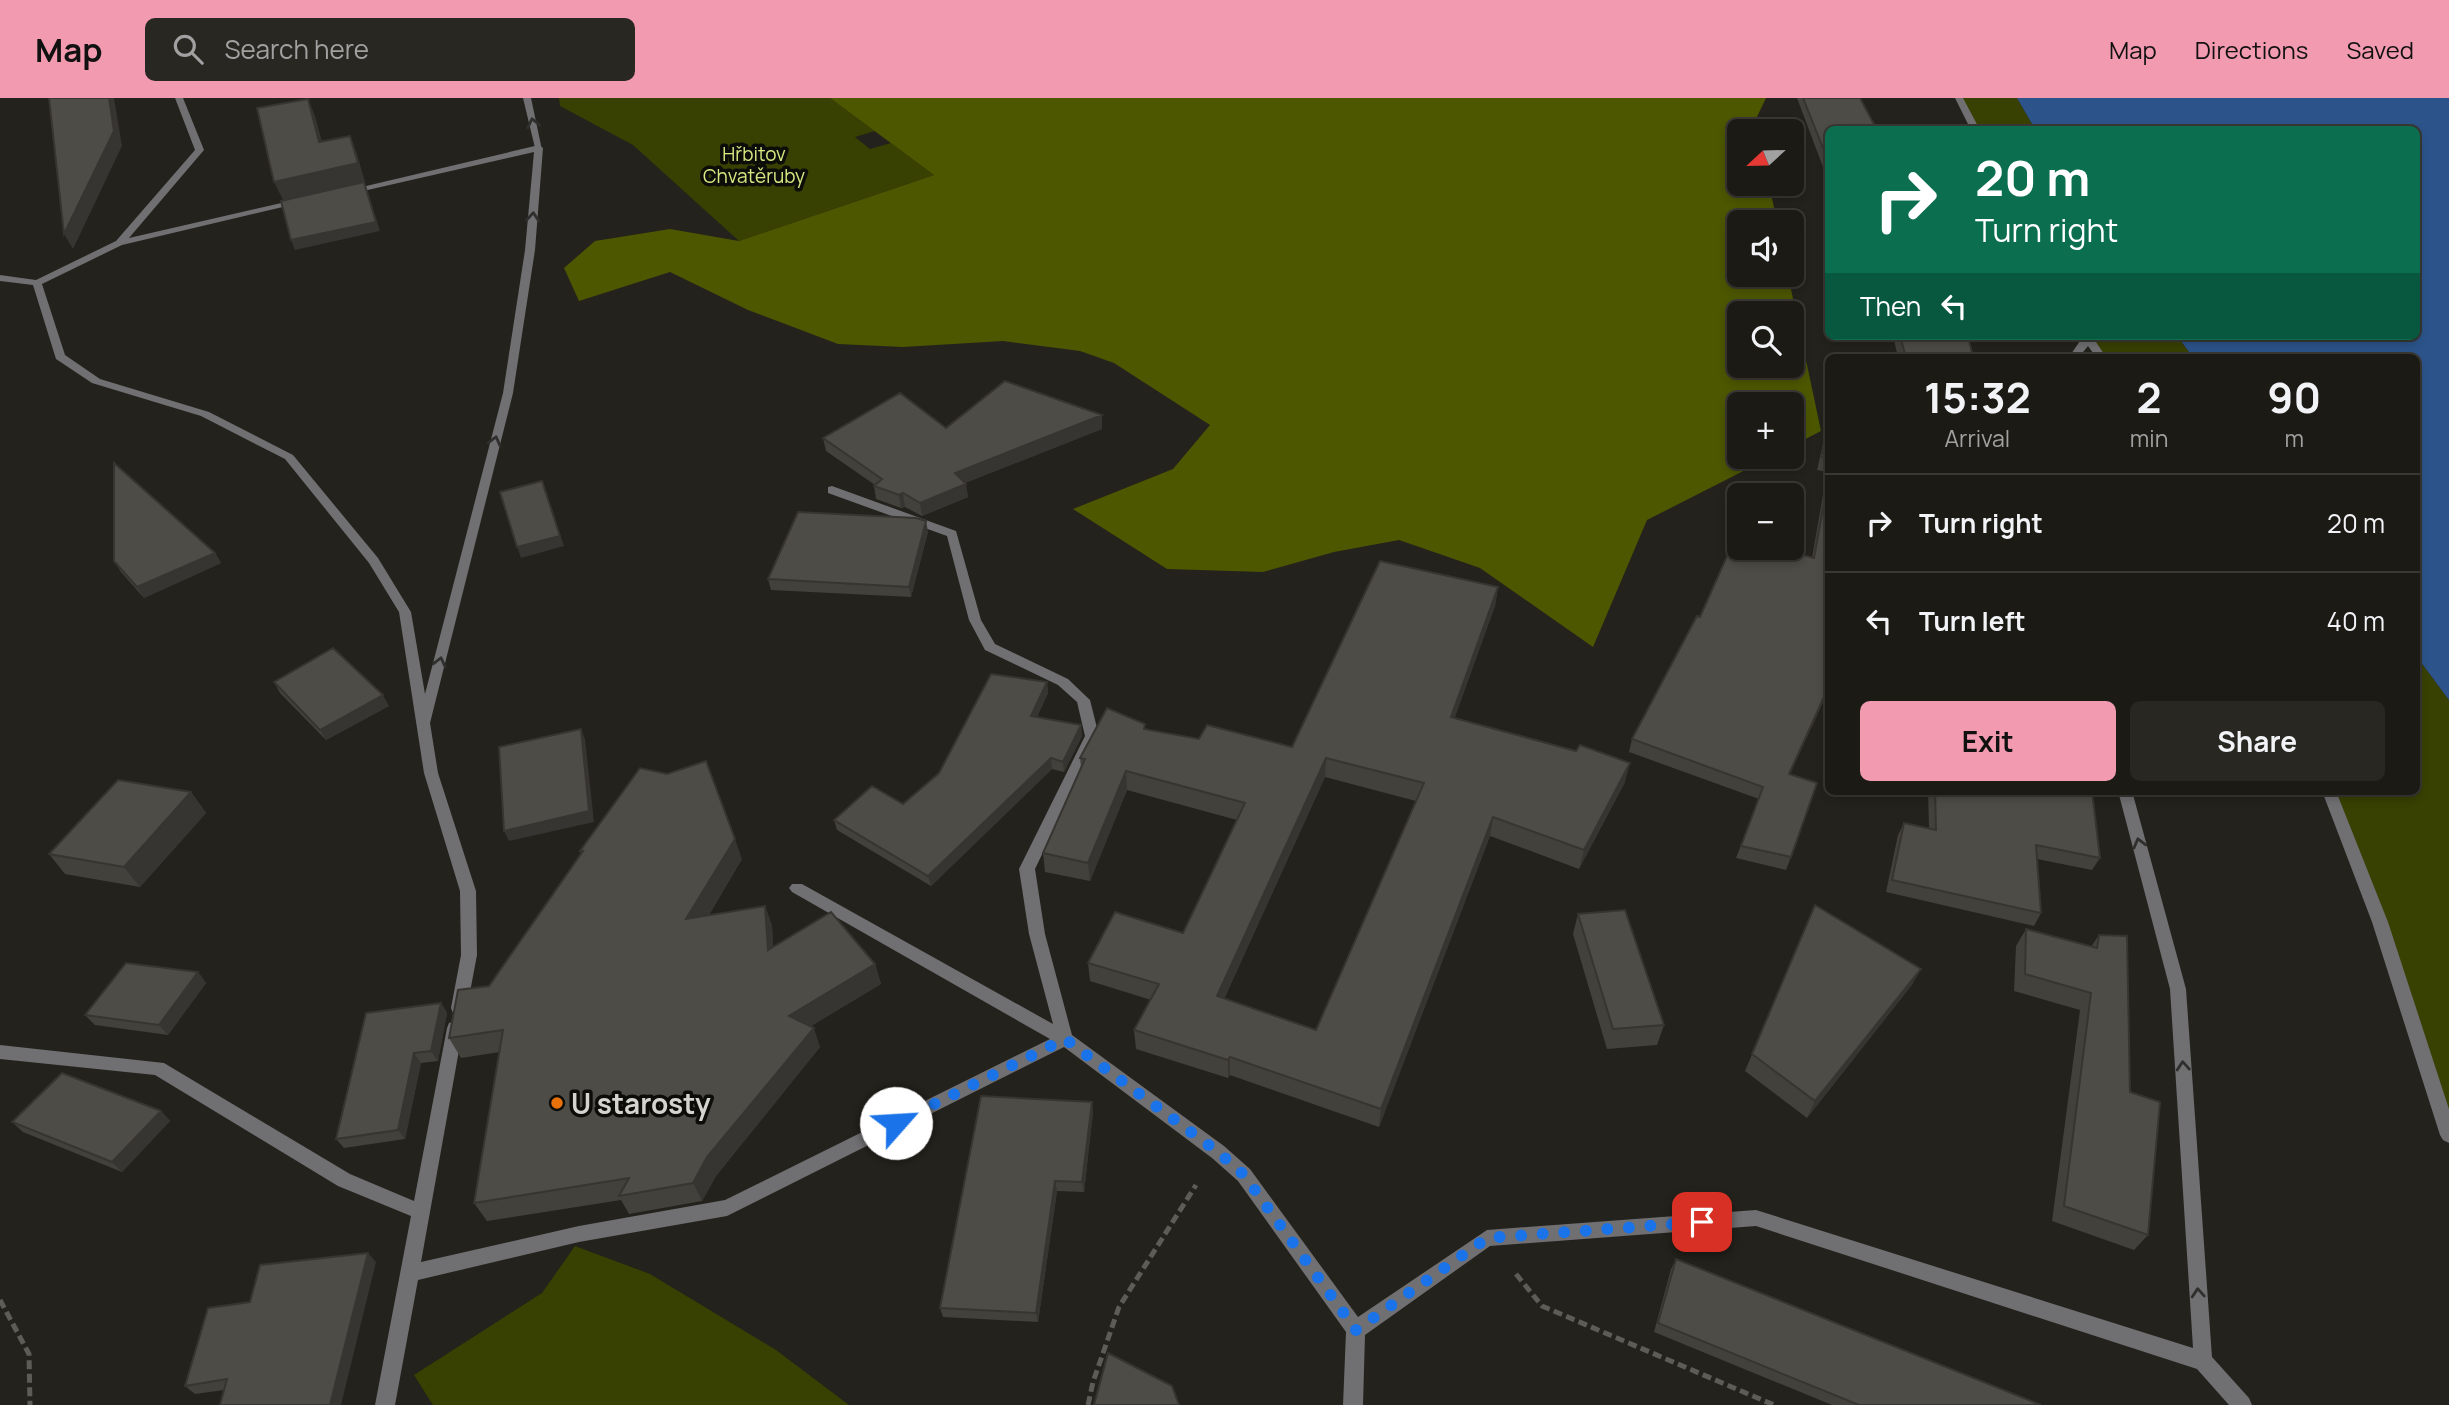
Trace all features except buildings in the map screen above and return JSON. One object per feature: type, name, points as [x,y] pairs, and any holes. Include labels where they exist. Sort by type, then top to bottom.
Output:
[{"type":"street","points":[[119,243],[200,150],[179,98]]},
{"type":"street","points":[[423,728],[508,393],[530,250],[538,148],[527,98]]},
{"type":"street","points":[[1959,98],[1974,126]]},
{"type":"street","points":[[336,194],[538,148]]},
{"type":"street","points":[[0,278],[37,283],[119,243],[309,200]]},
{"type":"street","points":[[37,283],[60,357],[96,381],[205,414],[289,457],[374,561],[405,612],[431,773],[468,891],[469,955],[385,1405]]},
{"type":"street","points":[[832,490],[952,534],[975,620],[989,647],[1063,682],[1083,700],[1092,736],[1027,869],[1037,934],[1065,1039]]},
{"type":"street","points":[[2126,795],[2178,989],[2203,1361]]},
{"type":"street","points":[[2331,795],[2380,922],[2449,1135]]},
{"type":"street","points":[[797,888],[1065,1039],[1218,1152],[1244,1175],[1356,1330],[1353,1405]]},
{"type":"street","points":[[409,1273],[579,1234],[727,1208],[1065,1039]]},
{"type":"street","points":[[0,1052],[158,1068],[344,1180],[421,1212]]},
{"type":"street","points":[[1356,1330],[1487,1238],[1756,1219],[2203,1361],[2242,1405]]},
{"type":"path","points":[[1088,1405],[1093,1382],[1119,1307],[1218,1152]]},
{"type":"path","points":[[1487,1238],[1542,1306],[1774,1405]]},
{"type":"path","points":[[0,1300],[29,1354],[30,1405]]},
{"type":"green space","name":"Hřbitov Chvatěruby","points":[[559,98],[830,98],[875,131],[855,137],[870,149],[891,143],[934,175],[739,241],[633,145],[560,106]]},
{"type":"green space","points":[[830,98],[1766,98],[1756,119],[1727,119],[1727,196],[1772,196],[1774,210],[1727,210],[1727,287],[1791,287],[1794,301],[1727,301],[1727,378],[1804,378],[1804,351],[1821,431],[1804,440],[1804,392],[1727,392],[1727,469],[1747,469],[1647,520],[1593,647],[1480,568],[1399,540],[1334,552],[1263,572],[1167,569],[1073,509],[1173,469],[1210,425],[1114,363],[1080,351],[1003,341],[903,347],[838,344],[748,310],[670,272],[579,301],[564,268],[595,241],[670,229],[739,241],[934,175]]},
{"type":"green space","points":[[1959,98],[2017,98],[2033,126],[1974,126]]},
{"type":"green space","points":[[2089,340],[2180,340],[2191,354],[2099,354]]},
{"type":"green space","points":[[2420,661],[2449,700],[2449,1135],[2330,795],[2420,795]]},
{"type":"green space","points":[[575,1246],[650,1274],[776,1350],[849,1405],[433,1405],[414,1375],[542,1293]]},
{"type":"water","points":[[2017,98],[2449,98],[2449,700],[2420,661],[2420,354],[2191,354],[2180,340],[2420,340],[2420,126],[2033,126]]},
{"type":"place","name":"U starosty","points":[[557,1103]]},
{"type":"route","points":[[896,1123],[1065,1039],[1218,1152],[1244,1175],[1356,1330],[1487,1238],[1702,1222]]}]
